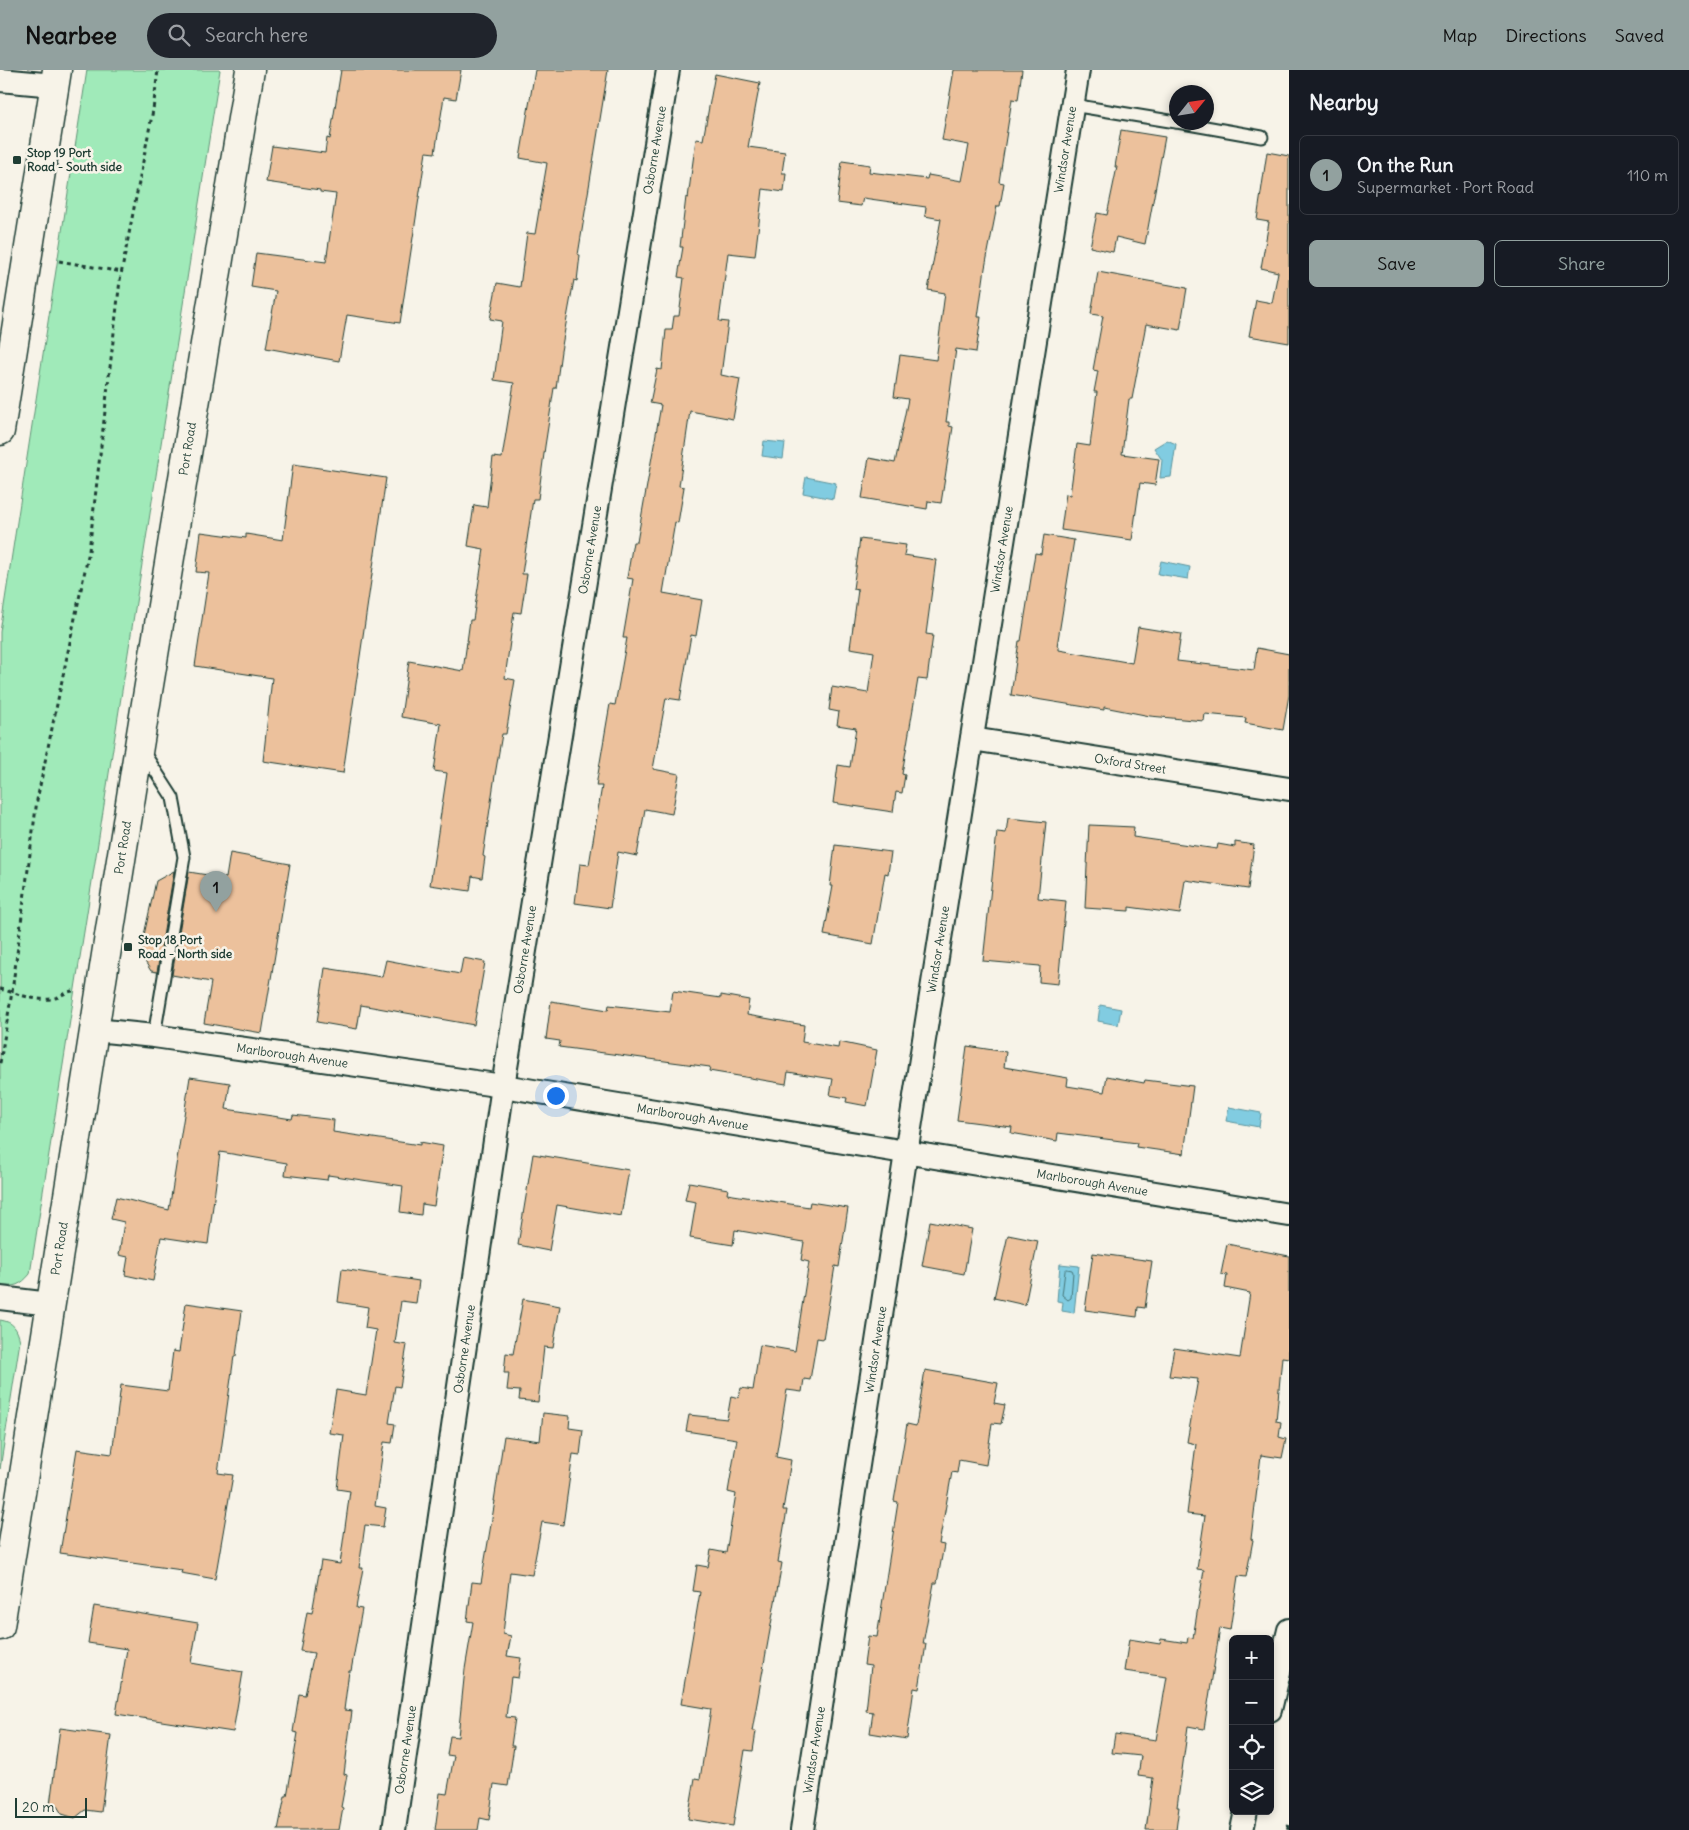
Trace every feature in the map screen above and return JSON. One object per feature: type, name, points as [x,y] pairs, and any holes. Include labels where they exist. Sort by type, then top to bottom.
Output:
[{"type":"highway","name":"Port Road","points":[[0,1626],[139,746],[250,70]]},
{"type":"highway","points":[[0,431],[56,78]]},
{"type":"street","name":"Osborne Avenue","points":[[394,1830],[503,1086],[668,70]]},
{"type":"street","name":"Windsor Avenue","points":[[802,1830],[906,1153],[1078,70]]},
{"type":"street","points":[[0,80],[56,78]]},
{"type":"street","name":"Oxford Street","points":[[972,739],[1289,789]]},
{"type":"street","name":"Marlborough Avenue","points":[[95,1030],[154,1036],[503,1086],[1289,1215]]},
{"type":"street","points":[[0,1298],[50,1304]]},
{"type":"street","points":[[1274,1693],[1289,1630]]},
{"type":"street","points":[[1242,1830],[1245,1815]]},
{"type":"lane","points":[[1072,104],[1169,121]]},
{"type":"lane","points":[[1214,129],[1262,137]]},
{"type":"lane","points":[[139,746],[173,798],[184,857],[154,1036]]},
{"type":"path","points":[[0,1063],[12,992],[37,800],[89,551],[122,272],[153,110],[158,70]]},
{"type":"path","points":[[59,261],[122,272]]},
{"type":"path","points":[[0,989],[35,998],[56,998],[66,991],[75,991]]},
{"type":"green space","points":[[87,70],[220,70],[30,1274],[17,1285],[5,1286],[0,1285],[0,632]]},
{"type":"green space","points":[[0,1320],[12,1324],[18,1333],[20,1341],[0,1469]]},
{"type":"water","points":[[1167,440],[1176,444],[1171,477],[1160,478],[1162,460],[1154,448]]},
{"type":"water","points":[[764,441],[785,443],[783,459],[762,456]]},
{"type":"water","points":[[806,477],[836,483],[833,499],[803,493]]},
{"type":"water","points":[[1161,561],[1190,567],[1188,579],[1158,574]]},
{"type":"water","points":[[1100,1005],[1121,1009],[1118,1025],[1098,1021]]},
{"type":"water","points":[[1229,1107],[1261,1113],[1259,1127],[1226,1121]]},
{"type":"water","points":[[1060,1264],[1079,1266],[1074,1313],[1062,1311],[1063,1302],[1057,1301]]},
{"type":"building","points":[[341,70],[461,70],[456,99],[444,97],[435,153],[426,152],[400,323],[347,315],[339,361],[266,348],[276,291],[251,287],[256,253],[326,262],[336,194],[266,182],[272,146],[325,153],[327,138],[330,139]]},
{"type":"building","points":[[535,70],[608,70],[578,255],[580,255],[577,281],[574,280],[556,388],[554,388],[538,499],[533,499],[522,574],[527,574],[521,613],[514,612],[505,678],[515,680],[506,734],[502,734],[495,775],[483,856],[485,857],[482,878],[472,876],[470,891],[430,885],[447,773],[434,771],[441,724],[401,717],[409,661],[463,671],[470,620],[473,620],[484,549],[468,546],[474,505],[487,507],[493,457],[502,458],[514,383],[494,380],[502,321],[490,319],[497,283],[520,287],[527,233],[535,234],[547,163],[520,158]]},
{"type":"building","points":[[954,70],[1022,70],[1018,100],[1012,99],[999,182],[1004,183],[1000,206],[997,206],[985,268],[978,317],[981,317],[976,352],[956,349],[946,422],[949,422],[949,426],[953,427],[941,503],[928,501],[927,509],[862,498],[869,458],[895,463],[908,399],[894,397],[900,355],[936,360],[945,293],[928,290],[941,219],[925,216],[926,207],[863,198],[861,206],[837,203],[842,161],[870,165],[869,172],[927,179],[928,175],[962,181],[969,145],[942,140]]},
{"type":"building","points":[[715,74],[760,83],[748,147],[785,152],[782,173],[786,173],[784,192],[763,189],[755,256],[728,253],[719,321],[728,322],[721,375],[740,379],[733,419],[690,411],[679,486],[684,487],[678,523],[675,522],[663,593],[702,600],[696,636],[691,635],[680,700],[666,698],[653,769],[679,774],[672,814],[645,809],[637,856],[618,852],[610,908],[575,903],[580,864],[589,865],[602,786],[596,786],[610,704],[615,705],[627,638],[623,638],[633,579],[627,578],[633,542],[637,542],[661,405],[650,403],[657,369],[662,370],[666,330],[672,330],[674,316],[679,316],[684,278],[678,277],[683,247],[680,247],[686,197],[688,198],[696,139],[703,140]]},
{"type":"building","points":[[1121,130],[1165,137],[1145,244],[1116,237],[1113,252],[1090,247],[1097,213],[1107,215],[1117,167],[1115,167]]},
{"type":"building","points":[[1267,152],[1289,156],[1289,343],[1249,336],[1256,300],[1272,303],[1278,272],[1261,268],[1269,222],[1257,220]]},
{"type":"building","points":[[1098,272],[1187,288],[1180,330],[1146,324],[1132,399],[1129,399],[1122,454],[1159,459],[1155,485],[1140,483],[1132,540],[1061,530],[1066,494],[1070,495],[1077,444],[1090,446],[1097,392],[1094,392],[1098,371],[1093,370],[1103,316],[1091,314]]},
{"type":"building","points":[[293,464],[386,478],[343,773],[263,761],[272,678],[195,666],[209,573],[196,572],[201,532],[246,538],[246,534],[283,540]]},
{"type":"building","points":[[1044,535],[1074,540],[1057,646],[1059,650],[1132,663],[1138,627],[1181,634],[1177,661],[1254,670],[1257,648],[1289,654],[1289,695],[1283,730],[1245,723],[1246,718],[1205,714],[1204,721],[1150,716],[1104,707],[1104,710],[1011,695],[1035,553],[1041,554]]},
{"type":"building","points":[[860,539],[906,545],[904,555],[936,560],[926,634],[933,635],[927,680],[918,679],[902,774],[905,775],[902,793],[896,792],[893,812],[833,803],[838,765],[850,767],[856,728],[837,725],[839,712],[829,710],[832,687],[868,693],[874,652],[850,648],[858,590],[853,589]]},
{"type":"building","points":[[1008,818],[1046,822],[1038,898],[1066,901],[1058,984],[1039,982],[1040,966],[983,961],[997,832],[1006,833]]},
{"type":"building","points":[[1089,825],[1134,827],[1133,837],[1217,849],[1218,844],[1235,847],[1235,842],[1254,845],[1248,889],[1185,880],[1180,914],[1129,907],[1129,911],[1085,908]]},
{"type":"building","points":[[835,845],[891,852],[888,874],[885,873],[873,944],[824,935],[833,886],[830,886]]},
{"type":"building","points":[[230,853],[290,864],[262,1033],[204,1023],[211,982],[172,975],[189,872],[226,878]]},
{"type":"building","points":[[174,871],[157,972],[151,971],[144,960],[142,944],[156,881]]},
{"type":"building","points":[[463,958],[485,962],[474,1025],[361,1005],[357,1029],[317,1022],[325,968],[382,977],[386,960],[460,974]]},
{"type":"building","points":[[673,991],[721,998],[721,995],[749,1000],[747,1015],[804,1025],[802,1042],[838,1048],[839,1042],[877,1050],[867,1106],[846,1102],[847,1098],[830,1095],[833,1079],[788,1072],[786,1084],[709,1071],[710,1067],[559,1047],[560,1041],[546,1039],[551,1001],[608,1010],[609,1005],[670,1012]]},
{"type":"building","points":[[967,1046],[1006,1052],[1004,1067],[1068,1078],[1067,1086],[1104,1092],[1107,1076],[1144,1083],[1145,1080],[1193,1086],[1184,1154],[1136,1147],[1137,1143],[1058,1133],[1057,1141],[1011,1133],[1012,1127],[957,1120]]},
{"type":"building","points":[[190,1077],[230,1083],[226,1109],[292,1119],[293,1115],[334,1120],[333,1132],[420,1145],[420,1142],[443,1146],[434,1206],[422,1204],[421,1215],[400,1212],[403,1186],[328,1175],[327,1180],[285,1175],[287,1163],[220,1152],[208,1244],[161,1237],[153,1281],[125,1275],[128,1257],[119,1255],[124,1222],[111,1219],[116,1197],[169,1210]]},
{"type":"building","points":[[533,1154],[629,1170],[621,1216],[557,1205],[549,1251],[518,1245]]},
{"type":"building","points":[[689,1182],[728,1189],[727,1194],[809,1207],[810,1202],[848,1208],[839,1267],[835,1266],[823,1339],[817,1338],[810,1380],[804,1379],[802,1392],[787,1390],[776,1457],[791,1460],[783,1510],[787,1510],[778,1562],[782,1563],[752,1731],[756,1731],[753,1751],[745,1750],[733,1826],[688,1819],[695,1778],[700,1779],[711,1709],[681,1704],[700,1592],[693,1591],[697,1565],[708,1567],[711,1550],[726,1553],[736,1494],[728,1492],[737,1439],[686,1431],[689,1415],[727,1419],[731,1396],[739,1398],[741,1388],[753,1390],[760,1345],[795,1351],[809,1262],[801,1260],[804,1242],[735,1230],[733,1245],[690,1238],[696,1202],[685,1200]]},
{"type":"building","points":[[930,1221],[972,1229],[964,1274],[922,1266]]},
{"type":"building","points":[[1008,1235],[1038,1241],[1025,1305],[994,1298]]},
{"type":"building","points":[[1227,1244],[1289,1256],[1289,1358],[1282,1357],[1276,1421],[1281,1422],[1279,1437],[1286,1439],[1282,1458],[1261,1455],[1251,1539],[1253,1540],[1246,1577],[1238,1576],[1230,1630],[1220,1628],[1204,1729],[1188,1726],[1177,1807],[1179,1807],[1176,1830],[1146,1830],[1153,1778],[1138,1776],[1141,1756],[1112,1753],[1115,1734],[1156,1740],[1167,1677],[1124,1671],[1129,1639],[1160,1644],[1161,1639],[1187,1643],[1188,1637],[1193,1638],[1204,1570],[1197,1569],[1205,1516],[1187,1514],[1196,1444],[1187,1442],[1198,1379],[1169,1376],[1174,1348],[1240,1358],[1250,1293],[1225,1288],[1227,1275],[1221,1274]]},
{"type":"building","points":[[1093,1253],[1152,1261],[1145,1308],[1138,1307],[1137,1317],[1085,1310]]},
{"type":"building","points":[[342,1269],[419,1281],[416,1303],[401,1301],[395,1343],[407,1345],[400,1387],[395,1386],[389,1423],[395,1424],[392,1443],[384,1442],[375,1506],[386,1508],[383,1527],[365,1525],[359,1568],[363,1568],[356,1608],[362,1609],[351,1671],[349,1671],[344,1710],[352,1711],[344,1774],[347,1775],[339,1830],[278,1830],[285,1796],[287,1796],[298,1733],[293,1732],[299,1694],[305,1695],[314,1653],[300,1651],[307,1612],[312,1613],[321,1561],[340,1564],[350,1491],[337,1489],[344,1435],[329,1433],[336,1390],[366,1395],[376,1330],[365,1328],[368,1307],[338,1302]]},
{"type":"building","points":[[523,1299],[560,1306],[553,1348],[544,1347],[538,1402],[519,1400],[520,1391],[507,1390],[509,1373],[504,1373],[506,1353],[513,1354]]},
{"type":"building","points":[[186,1303],[242,1311],[218,1473],[233,1475],[215,1579],[181,1573],[182,1570],[60,1553],[77,1449],[112,1454],[121,1385],[168,1391],[173,1351],[179,1352]]},
{"type":"building","points":[[925,1370],[998,1383],[994,1403],[1005,1405],[1001,1424],[992,1423],[986,1465],[959,1460],[957,1473],[952,1472],[939,1544],[944,1545],[937,1583],[934,1583],[923,1644],[926,1644],[919,1689],[914,1688],[907,1739],[870,1733],[873,1712],[866,1711],[871,1666],[864,1665],[868,1636],[877,1637],[898,1502],[894,1501],[907,1424],[916,1426]]},
{"type":"building","points":[[543,1413],[570,1416],[569,1428],[583,1430],[580,1455],[573,1454],[563,1525],[542,1522],[532,1575],[510,1572],[503,1634],[511,1636],[507,1656],[521,1658],[518,1678],[511,1677],[506,1717],[515,1718],[511,1746],[514,1746],[508,1786],[494,1784],[489,1820],[480,1818],[478,1830],[435,1830],[440,1793],[447,1794],[454,1756],[447,1755],[450,1736],[458,1737],[465,1669],[473,1622],[467,1621],[472,1582],[481,1583],[504,1436],[540,1441]]},
{"type":"building","points":[[94,1606],[198,1623],[191,1663],[243,1672],[233,1732],[116,1714],[127,1649],[88,1643]]},
{"type":"building","points":[[60,1728],[111,1735],[101,1812],[85,1810],[75,1818],[62,1814],[57,1806],[50,1805]]},
{"type":"railway","points":[[1288,1830],[1289,1825]]},
{"type":"place","name":"Stop 19 Port Road - South side","points":[[17,160]]},
{"type":"place","name":"On the Run","points":[[216,912]]},
{"type":"place","name":"Stop 18 Port Road - North side","points":[[128,947]]}]
